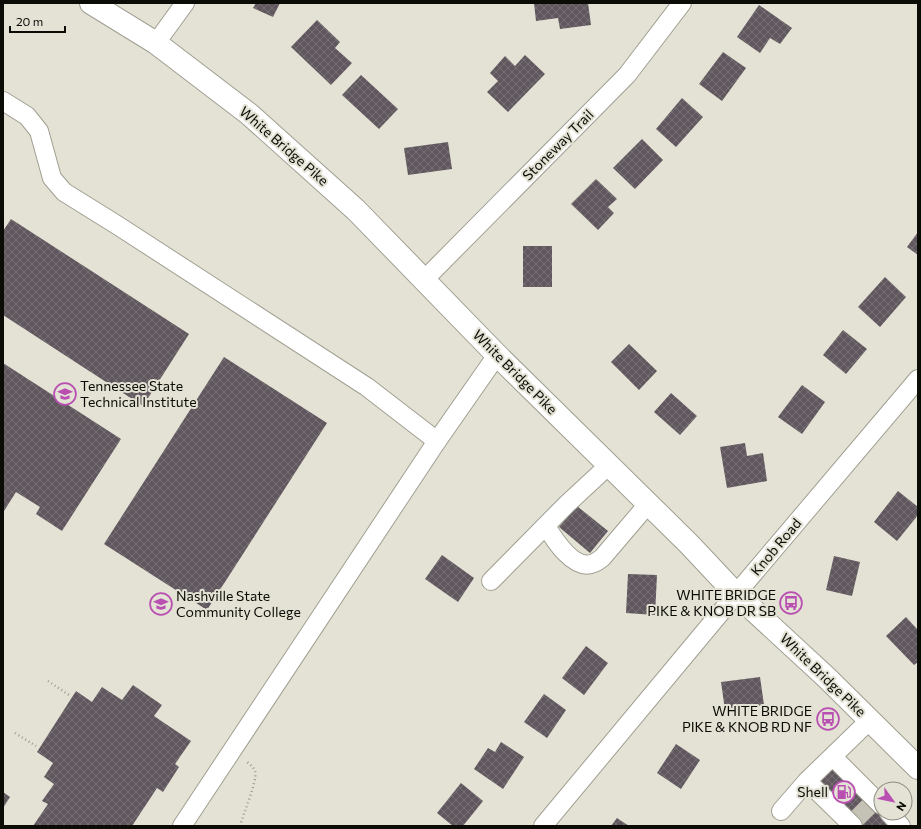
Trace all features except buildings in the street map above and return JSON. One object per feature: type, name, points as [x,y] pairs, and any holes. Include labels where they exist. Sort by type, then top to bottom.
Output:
[{"type":"main road","name":"White Bridge Pike","points":[[92,3],[156,43],[249,114],[356,210],[497,355],[609,465],[736,594],[820,671],[918,768]]},
{"type":"street","points":[[156,43],[186,3]]},
{"type":"street","name":"Stoneway Trail","points":[[424,280],[627,75],[682,3]]},
{"type":"street","points":[[3,101],[27,116],[39,131],[52,178],[64,192],[118,225],[367,387],[437,441]]},
{"type":"street","points":[[182,826],[437,441],[497,355]]},
{"type":"street","name":"Knob Road","points":[[543,826],[736,594],[918,379]]},
{"type":"street","points":[[491,581],[609,465]]},
{"type":"street","points":[[546,526],[556,543],[568,555],[581,564],[593,564],[602,558],[648,504]]},
{"type":"street","points":[[780,811],[870,720]]},
{"type":"street","points":[[833,757],[854,782],[873,800]]},
{"type":"street","points":[[807,782],[834,802],[853,823]]},
{"type":"path","points":[[48,682],[69,695]]},
{"type":"path","points":[[15,733],[36,746]]},
{"type":"path","points":[[240,826],[256,780],[253,767],[246,761]]},
{"type":"tunnel","points":[[836,800],[852,784]]},
{"type":"tunnel","points":[[856,819],[872,803]]},
{"type":"place","name":"Tennessee State Technical Institute","points":[[65,394]]},
{"type":"place","name":"WHITE BRIDGE PIKE & KNOB DR SB","points":[[791,603]]},
{"type":"place","name":"Nashville State Community College","points":[[161,604]]},
{"type":"place","name":"WHITE BRIDGE PIKE & KNOB RD NF","points":[[828,719]]},
{"type":"place","name":"Shell","points":[[844,792]]}]
